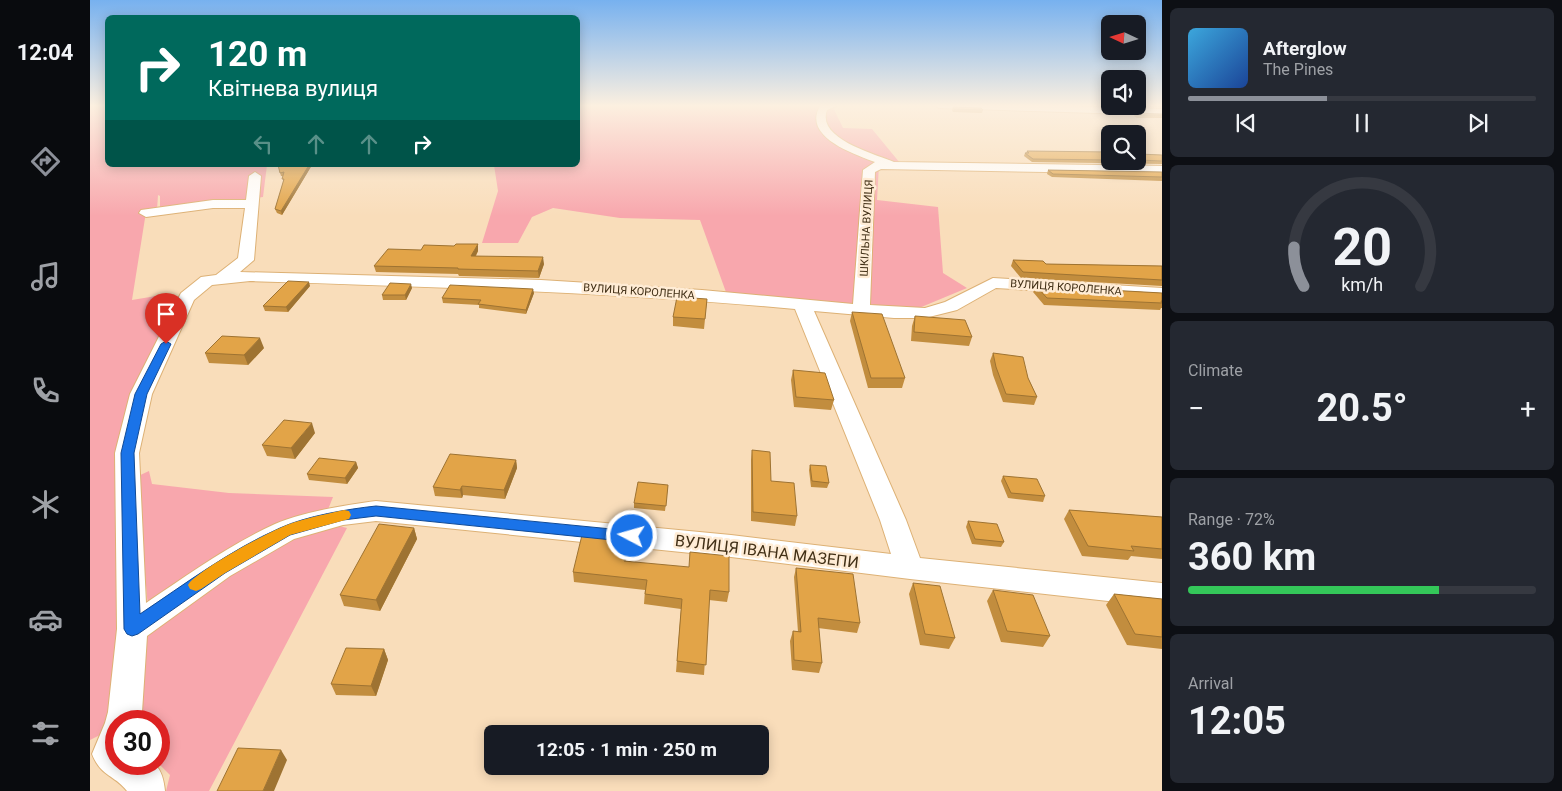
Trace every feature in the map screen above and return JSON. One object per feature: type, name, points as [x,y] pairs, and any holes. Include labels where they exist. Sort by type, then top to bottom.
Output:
[{"type":"street","points":[[839,142],[890,164]]},
{"type":"street","name":"ШКІЛЬНА ВУЛИЦЯ","points":[[861,310],[869,170],[878,165],[1162,170]]},
{"type":"street","points":[[125,710],[132,629],[127,453],[141,394],[187,297],[207,281],[222,278],[246,260],[255,176]]},
{"type":"street","points":[[146,213],[208,205],[238,203],[252,205]]},
{"type":"street","name":"ВУЛИЦЯ КОРОЛЕНКА","points":[[222,278],[274,277],[541,285],[702,295],[803,306],[925,312],[951,306],[993,283],[1162,293]]},
{"type":"street","points":[[803,306],[893,520],[910,568]]},
{"type":"street","name":"ВУЛИЦЯ ІВАНА МАЗЕПИ","points":[[132,629],[220,568],[286,531],[343,515],[376,511],[731,546],[910,568],[1162,595]]},
{"type":"street","points":[[138,775],[145,780],[146,791]]},
{"type":"shaded area","points":[[90,142],[105,142],[105,167],[267,167],[263,197],[160,210],[160,196],[158,195],[157,210],[146,212],[132,300],[156,296],[166,321],[136,390],[112,710],[105,710],[105,728],[102,734],[90,740]]},
{"type":"shaded area","points":[[580,142],[883,142],[900,163],[879,165],[877,200],[938,207],[943,273],[967,288],[919,308],[727,295],[700,220],[620,218],[553,208],[532,217],[518,243],[482,243],[498,191],[494,167],[580,167]]},
{"type":"shaded area","points":[[149,471],[152,484],[229,493],[333,497],[327,512],[148,607],[136,477]]},
{"type":"shaded area","points":[[331,524],[347,528],[209,791],[166,791],[170,775],[170,710],[140,710],[140,630],[260,550]]},
{"type":"building","points":[[1027,151],[1101,152],[1101,160],[1033,159],[1025,153],[1029,153]]},
{"type":"building","points":[[1146,154],[1162,155],[1162,161],[1146,160]]},
{"type":"building","points":[[278,167],[308,167],[281,211],[275,209],[284,179],[282,179],[284,172],[280,173]]},
{"type":"building","points":[[1048,170],[1162,172],[1162,177],[1053,174]]},
{"type":"building","points":[[456,244],[478,244],[471,256],[543,257],[538,271],[374,266],[388,249],[421,250],[424,245],[454,246]]},
{"type":"building","points":[[1013,260],[1043,261],[1046,264],[1162,266],[1162,280],[1023,272]]},
{"type":"building","points":[[288,281],[309,282],[286,307],[263,306]]},
{"type":"building","points":[[390,283],[411,284],[405,295],[382,295]]},
{"type":"building","points":[[450,285],[533,289],[526,310],[478,304],[481,300],[442,298]]},
{"type":"building","points":[[1036,286],[1162,293],[1162,303],[1047,298]]},
{"type":"building","points":[[677,297],[707,299],[705,319],[673,317]]},
{"type":"building","points":[[852,312],[882,314],[905,378],[871,378]]},
{"type":"building","points":[[915,316],[965,320],[972,337],[914,332]]},
{"type":"building","points":[[222,336],[260,338],[244,355],[205,353]]},
{"type":"building","points":[[993,353],[1023,357],[1028,378],[1037,397],[1006,394]]},
{"type":"building","points":[[793,370],[825,373],[834,400],[796,397]]},
{"type":"building","points":[[284,420],[312,423],[291,448],[262,445]]},
{"type":"building","points":[[752,450],[770,452],[771,481],[794,483],[797,516],[753,512]]},
{"type":"building","points":[[450,454],[516,460],[504,490],[462,486],[460,490],[433,487]]},
{"type":"building","points":[[319,458],[356,462],[345,478],[307,474]]},
{"type":"building","points":[[810,465],[826,466],[829,483],[812,481]]},
{"type":"building","points":[[1003,476],[1037,479],[1045,496],[1011,493]]},
{"type":"building","points":[[638,482],[668,485],[666,506],[634,503]]},
{"type":"building","points":[[1069,510],[1162,517],[1162,549],[1131,546],[1134,551],[1088,546]]},
{"type":"building","points":[[968,521],[997,524],[1004,542],[975,539]]},
{"type":"building","points":[[379,524],[414,528],[376,600],[340,595]]},
{"type":"building","points":[[582,535],[628,540],[624,561],[689,567],[690,552],[729,556],[729,592],[710,590],[706,665],[677,661],[682,599],[645,594],[647,580],[573,572]]},
{"type":"building","points":[[796,568],[853,574],[860,623],[818,618],[822,663],[794,660],[793,631],[801,632]]},
{"type":"building","points":[[913,583],[940,586],[955,638],[925,634]]},
{"type":"building","points":[[993,590],[1033,595],[1050,636],[1007,631]]},
{"type":"building","points":[[1114,594],[1162,599],[1162,637],[1135,634]]},
{"type":"building","points":[[346,648],[384,649],[371,686],[331,684]]},
{"type":"building","points":[[238,748],[281,750],[263,791],[217,791]]},
{"type":"slow traffic","points":[[196,585],[220,568],[286,531],[344,515]]},
{"type":"route","points":[[166,344],[141,394],[127,453],[132,629],[220,568],[286,531],[343,515],[376,511],[632,536]]}]
